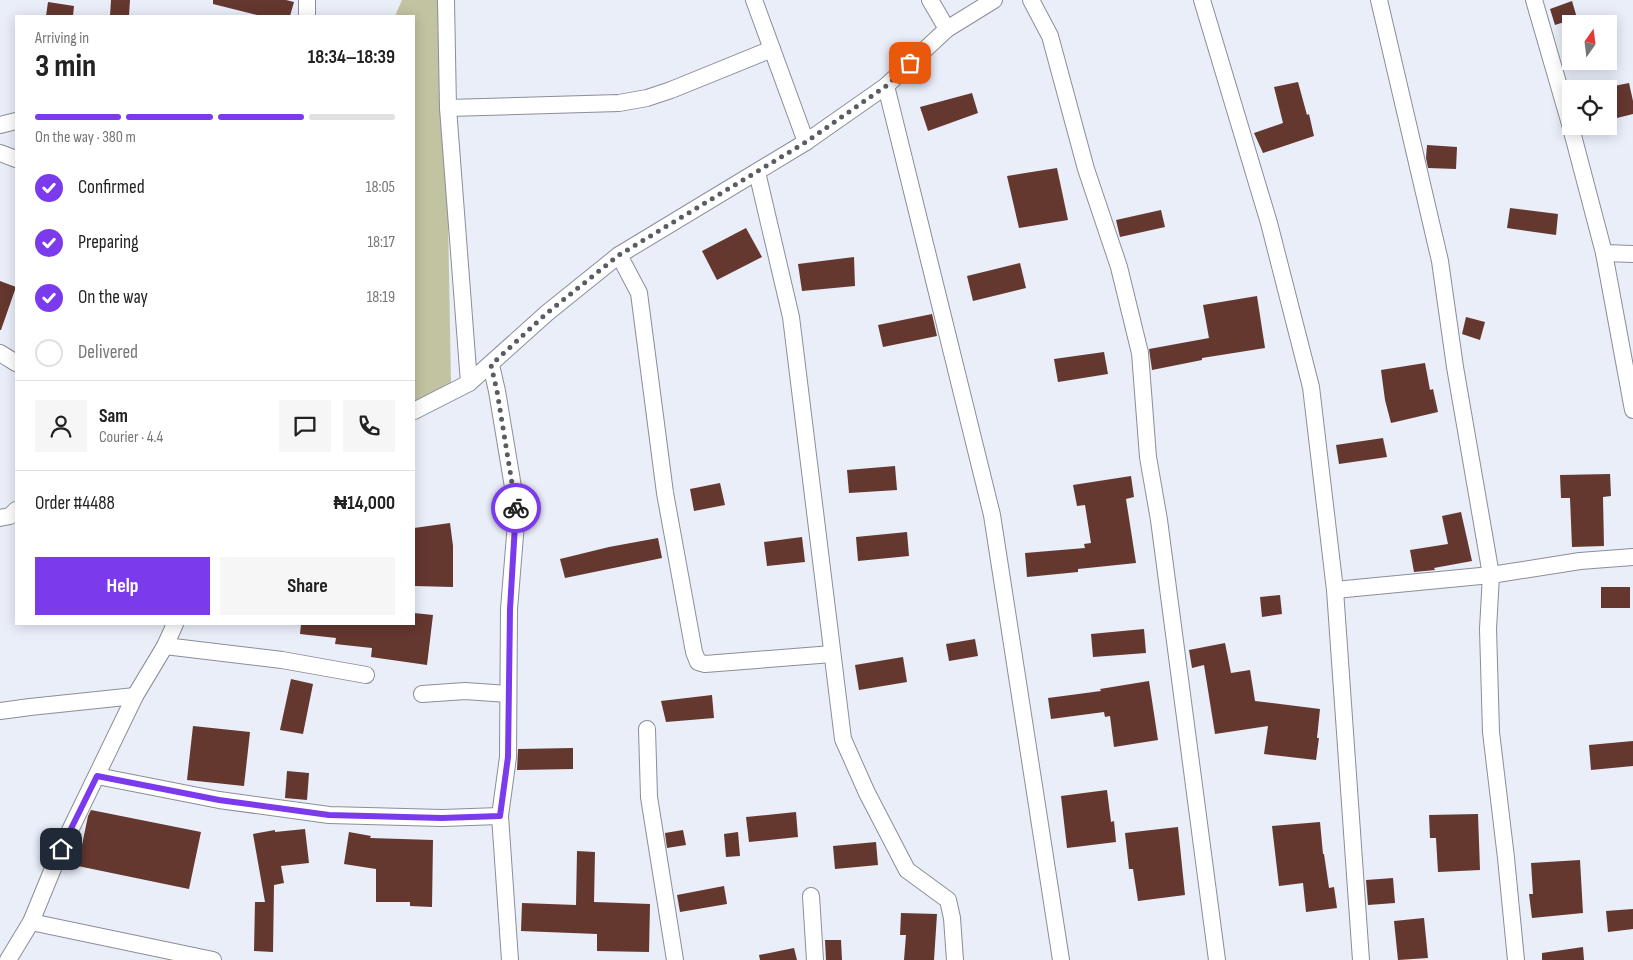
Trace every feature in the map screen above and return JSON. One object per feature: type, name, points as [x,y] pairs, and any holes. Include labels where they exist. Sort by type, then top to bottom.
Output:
[{"type":"street","points":[[307,0],[307,15]]},
{"type":"street","points":[[446,0],[448,108],[469,383]]},
{"type":"street","points":[[754,0],[806,142]]},
{"type":"street","points":[[930,0],[947,29]]},
{"type":"street","points":[[415,410],[469,383],[547,313],[619,255],[806,142],[886,86],[947,29],[994,0]]},
{"type":"street","points":[[1031,0],[1050,36],[1086,169],[1119,267],[1140,353],[1148,457],[1159,520],[1217,960]]},
{"type":"street","points":[[1202,0],[1269,223],[1311,387],[1335,590],[1362,960]]},
{"type":"street","points":[[1379,0],[1440,261],[1455,367],[1491,575],[1488,629],[1491,732],[1516,960]]},
{"type":"street","points":[[1534,0],[1570,124],[1604,253],[1633,410]]},
{"type":"street","points":[[448,108],[619,103],[647,98],[772,49]]},
{"type":"street","points":[[886,86],[992,515],[1061,960]]},
{"type":"street","points":[[0,125],[15,121]]},
{"type":"street","points":[[0,153],[15,159]]},
{"type":"street","points":[[757,172],[791,318],[843,739],[867,793],[907,870],[948,900],[952,918],[955,960]]},
{"type":"street","points":[[1604,253],[1633,254]]},
{"type":"street","points":[[619,255],[638,293],[665,493],[694,652],[698,662],[705,664],[832,654]]},
{"type":"street","points":[[0,353],[15,362]]},
{"type":"street","points":[[491,365],[517,511],[510,609],[508,757],[500,816],[510,960]]},
{"type":"street","points":[[0,518],[10,516],[15,511]]},
{"type":"street","points":[[1335,590],[1491,575],[1580,561],[1633,557]]},
{"type":"street","points":[[8,960],[31,922],[61,849],[135,696],[165,646],[175,625]]},
{"type":"street","points":[[165,646],[282,660],[366,675]]},
{"type":"street","points":[[422,694],[465,691],[508,694]]},
{"type":"street","points":[[0,712],[135,696]]},
{"type":"street","points":[[647,729],[649,797],[675,960]]},
{"type":"street","points":[[97,776],[219,800],[329,815],[442,818],[500,816]]},
{"type":"street","points":[[811,896],[815,960]]},
{"type":"street","points":[[31,922],[213,960]]},
{"type":"green space","points":[[402,0],[444,0],[451,383],[415,403],[415,15],[395,15]]},
{"type":"building","points":[[111,0],[130,0],[129,15],[110,15]]},
{"type":"building","points":[[213,0],[286,0],[294,2],[290,15],[257,15],[213,4]]},
{"type":"building","points":[[1572,1],[1576,15],[1562,15],[1562,23],[1555,25],[1550,9]]},
{"type":"building","points":[[48,2],[74,6],[73,15],[46,15]]},
{"type":"building","points":[[1298,82],[1314,136],[1263,153],[1254,133],[1283,123],[1274,87]]},
{"type":"building","points":[[1629,83],[1633,101],[1633,114],[1617,118],[1617,85]]},
{"type":"building","points":[[972,93],[978,113],[928,131],[920,107]]},
{"type":"building","points":[[1427,145],[1457,147],[1456,169],[1428,168],[1426,158]]},
{"type":"building","points":[[1057,168],[1068,220],[1019,228],[1007,176]]},
{"type":"building","points":[[1510,208],[1558,214],[1556,235],[1507,228]]},
{"type":"building","points":[[1161,210],[1165,227],[1120,237],[1116,220]]},
{"type":"building","points":[[746,228],[762,257],[717,280],[702,251]]},
{"type":"building","points":[[854,257],[855,286],[802,291],[798,264]]},
{"type":"building","points":[[1020,263],[1026,288],[973,301],[967,276]]},
{"type":"building","points":[[0,281],[15,287],[15,290],[0,330]]},
{"type":"building","points":[[1257,296],[1265,348],[1202,358],[1202,360],[1152,370],[1149,349],[1209,338],[1203,305]]},
{"type":"building","points":[[932,314],[937,336],[883,347],[878,325]]},
{"type":"building","points":[[1466,317],[1485,322],[1480,340],[1462,334]]},
{"type":"building","points":[[1104,352],[1108,374],[1058,382],[1054,359]]},
{"type":"building","points":[[1425,363],[1430,390],[1433,389],[1438,412],[1391,423],[1385,400],[1381,370]]},
{"type":"building","points":[[1383,438],[1387,457],[1339,464],[1336,445]]},
{"type":"building","points":[[895,466],[897,490],[849,493],[847,470]]},
{"type":"building","points":[[1610,474],[1611,496],[1603,497],[1604,546],[1572,547],[1570,498],[1561,498],[1560,475]]},
{"type":"building","points":[[1131,476],[1134,497],[1126,499],[1136,563],[1078,569],[1078,572],[1027,577],[1025,553],[1085,548],[1084,544],[1091,543],[1085,505],[1077,506],[1073,485]]},
{"type":"building","points":[[720,483],[725,505],[694,511],[690,489]]},
{"type":"building","points":[[1461,512],[1472,561],[1434,568],[1435,570],[1414,572],[1410,550],[1448,544],[1442,516]]},
{"type":"building","points":[[450,523],[453,546],[453,587],[415,586],[415,528]]},
{"type":"building","points":[[907,532],[909,556],[858,561],[856,537]]},
{"type":"building","points":[[802,537],[805,562],[767,566],[764,542]]},
{"type":"building","points":[[658,538],[662,558],[565,578],[560,559]]},
{"type":"building","points":[[1601,587],[1630,587],[1630,608],[1601,608]]},
{"type":"building","points":[[1280,595],[1282,614],[1262,617],[1260,597]]},
{"type":"building","points":[[415,613],[433,615],[427,665],[371,657],[372,648],[335,644],[336,638],[300,634],[301,625],[415,625]]},
{"type":"building","points":[[1144,629],[1146,653],[1093,657],[1091,634]]},
{"type":"building","points":[[975,639],[978,656],[949,661],[946,644]]},
{"type":"building","points":[[1225,643],[1231,673],[1250,670],[1255,701],[1320,709],[1316,760],[1264,754],[1268,726],[1215,734],[1204,665],[1192,668],[1189,650]]},
{"type":"building","points":[[903,657],[907,682],[859,690],[855,665]]},
{"type":"building","points":[[291,679],[313,684],[303,734],[280,730]]},
{"type":"building","points":[[1149,681],[1158,740],[1114,747],[1110,716],[1105,717],[1104,712],[1051,719],[1048,698],[1101,691],[1100,689]]},
{"type":"building","points":[[712,695],[714,718],[666,722],[661,701]]},
{"type":"building","points":[[193,726],[250,732],[244,786],[187,780]]},
{"type":"building","points":[[1633,741],[1633,766],[1591,770],[1589,745]]},
{"type":"building","points":[[573,748],[573,769],[517,770],[518,749]]},
{"type":"building","points":[[287,771],[309,773],[307,800],[285,798]]},
{"type":"building","points":[[1107,790],[1111,822],[1114,821],[1116,842],[1067,848],[1061,796]]},
{"type":"building","points":[[91,810],[201,832],[189,889],[73,865],[77,844],[82,845]]},
{"type":"building","points":[[796,812],[798,837],[749,842],[746,817]]},
{"type":"building","points":[[1478,814],[1480,870],[1438,872],[1436,838],[1430,838],[1429,815]]},
{"type":"building","points":[[1320,822],[1329,888],[1334,887],[1337,908],[1306,912],[1303,883],[1279,886],[1272,826]]},
{"type":"building","points":[[1178,827],[1185,895],[1138,901],[1133,869],[1129,869],[1125,833]]},
{"type":"building","points":[[305,829],[309,863],[281,866],[284,883],[274,885],[273,952],[254,951],[255,902],[265,902],[253,834],[275,830],[275,832]]},
{"type":"building","points":[[683,830],[686,845],[667,848],[665,833]]},
{"type":"building","points":[[349,832],[371,836],[370,838],[433,840],[432,907],[410,906],[410,902],[376,902],[376,869],[344,864]]},
{"type":"building","points":[[738,832],[740,856],[726,857],[724,834]]},
{"type":"building","points":[[876,842],[878,865],[835,869],[833,846]]},
{"type":"building","points":[[577,851],[595,852],[594,902],[650,904],[649,952],[597,951],[597,934],[521,931],[522,903],[576,905]]},
{"type":"building","points":[[1580,860],[1583,913],[1532,918],[1529,894],[1533,894],[1531,863]]},
{"type":"building","points":[[1393,878],[1395,903],[1368,905],[1366,880]]},
{"type":"building","points":[[724,886],[727,904],[680,912],[677,895]]},
{"type":"building","points":[[1633,909],[1633,929],[1608,932],[1606,911]]},
{"type":"building","points":[[901,913],[937,914],[934,960],[904,960],[906,935],[900,935]]},
{"type":"building","points":[[1424,918],[1428,958],[1398,960],[1394,921]]},
{"type":"building","points":[[825,940],[841,940],[842,960],[826,960]]},
{"type":"building","points":[[1583,947],[1584,960],[1542,960],[1542,953]]},
{"type":"building","points":[[794,948],[797,960],[760,960],[759,955]]},
{"type":"way so far","points":[[516,508],[491,365],[547,313],[619,255],[806,142],[886,86],[910,63]]},
{"type":"route","points":[[61,849],[97,776],[219,800],[329,815],[442,818],[500,816],[508,757],[510,609],[516,508]]}]
